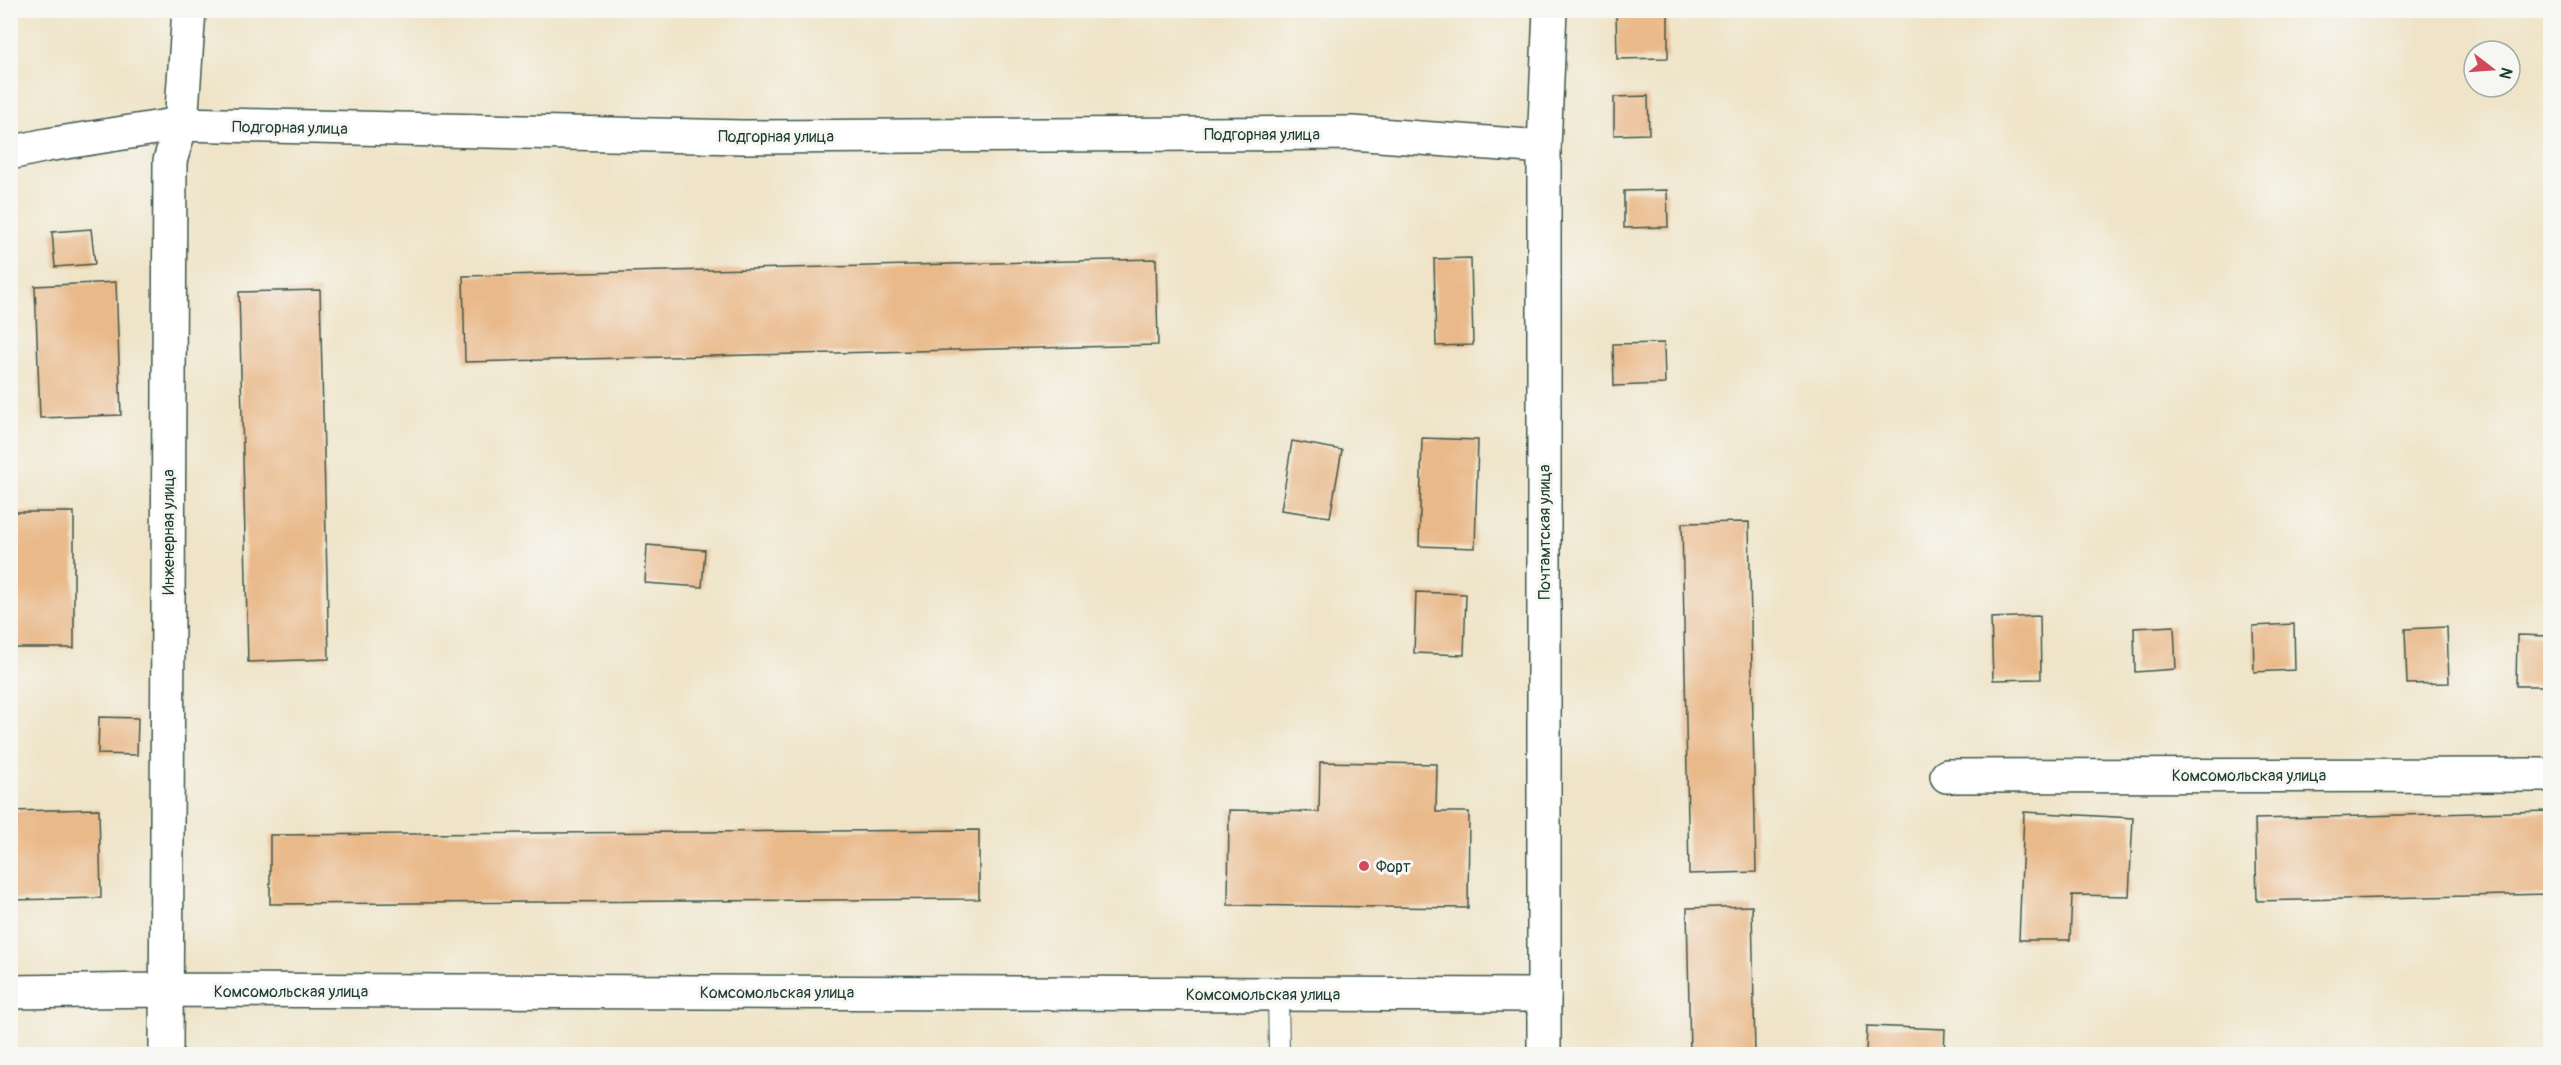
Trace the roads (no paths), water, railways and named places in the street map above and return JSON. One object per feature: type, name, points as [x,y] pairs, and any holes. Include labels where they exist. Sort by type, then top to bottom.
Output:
[{"type":"street","name":"Инженерная улица","points":[[166,1054],[164,990],[170,161],[181,124],[189,10]]},
{"type":"street","name":"Почтамтская улица","points":[[1544,1054],[1544,147],[1550,10]]},
{"type":"street","name":"Подгорная улица","points":[[10,153],[181,124],[742,137],[1352,133],[1544,147]]},
{"type":"street","name":"Комсомольская улица","points":[[1947,776],[2550,775]]},
{"type":"street","name":"Комсомольская улица","points":[[10,992],[164,990],[1544,995]]},
{"type":"lane","points":[[1278,994],[1279,1054]]},
{"type":"place","name":"Форт","points":[[1364,866]]}]
